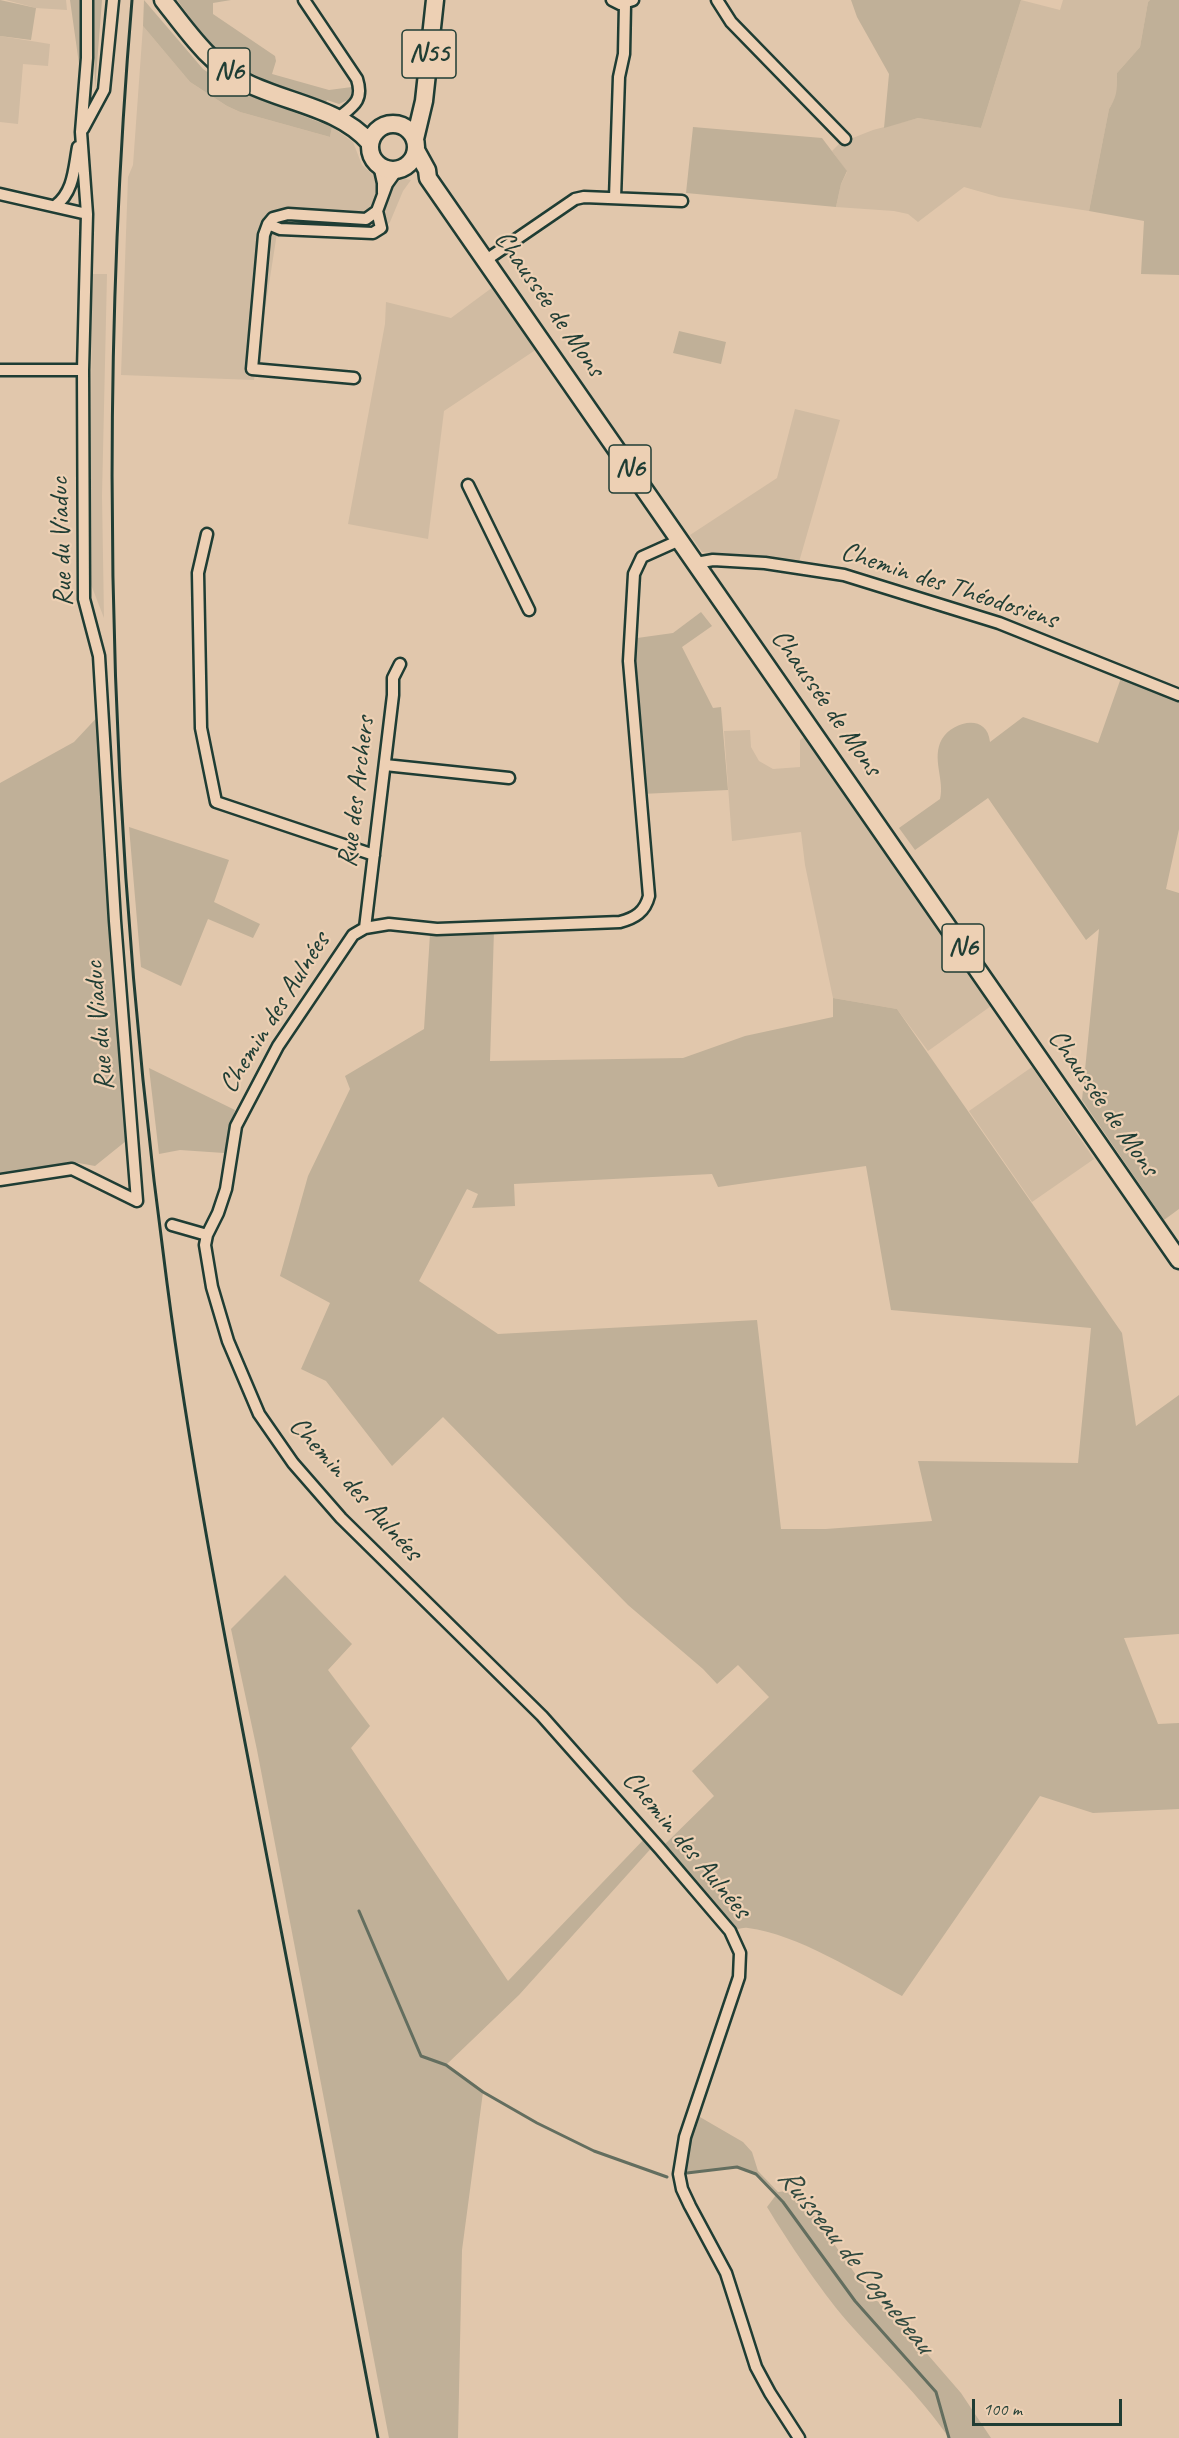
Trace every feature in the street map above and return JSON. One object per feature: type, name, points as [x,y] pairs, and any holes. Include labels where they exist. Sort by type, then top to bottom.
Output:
[{"type":"main road","name":"N6","points":[[163,0],[205,53],[230,73],[261,90],[341,121],[370,143]]},
{"type":"main road","name":"N55","points":[[422,108],[435,0]]},
{"type":"main road","points":[[422,108],[374,133],[370,143],[372,157],[379,165],[428,178]]},
{"type":"main road","points":[[400,169],[410,163],[416,144],[422,108]]},
{"type":"main road","name":"N6","points":[[341,121],[391,125]]},
{"type":"main road","points":[[391,125],[409,129],[416,144]]},
{"type":"main road","name":"Chaussée de Mons","points":[[416,144],[428,178],[1179,1260]]},
{"type":"street","name":"Rue du Viaduc","points":[[0,1180],[72,1169],[137,1201],[115,921],[99,656],[84,599],[83,370],[87,214],[81,132],[87,58],[87,0]]},
{"type":"street","points":[[55,206],[63,200],[70,188],[81,132],[104,90],[113,0]]},
{"type":"street","points":[[304,0],[357,79],[361,90],[358,101],[341,121]]},
{"type":"street","points":[[612,0],[629,2],[624,54],[619,77],[615,198]]},
{"type":"street","points":[[717,0],[731,22],[845,139]]},
{"type":"street","points":[[268,224],[280,229],[373,233],[381,228],[377,211],[384,183],[379,165]]},
{"type":"street","points":[[382,196],[400,169]]},
{"type":"street","points":[[0,194],[87,214]]},
{"type":"street","points":[[486,260],[575,199],[682,201]]},
{"type":"street","points":[[354,378],[252,369],[264,235],[273,218],[288,214],[366,219],[377,211]]},
{"type":"street","points":[[0,370],[83,370]]},
{"type":"street","points":[[468,486],[529,610]]},
{"type":"street","points":[[207,534],[198,573],[201,728],[216,802],[374,855]]},
{"type":"street","name":"Chemin des Aulnées","points":[[680,540],[642,557],[634,574],[628,661],[649,896],[642,911],[629,920],[620,922],[437,929],[389,924],[365,928],[353,935],[278,1047],[241,1113],[233,1134],[226,1190],[205,1245],[212,1287],[228,1341],[251,1398],[274,1438],[341,1518],[542,1716],[696,1891],[735,1940],[740,1953],[739,1977],[685,2137],[679,2174],[682,2189],[690,2206],[726,2272],[756,2367],[799,2438]]},
{"type":"street","name":"Chemin des Théodosiens","points":[[696,563],[713,560],[765,563],[844,575],[999,623],[1179,695]]},
{"type":"street","name":"Rue des Archers","points":[[365,928],[393,678],[400,664]]},
{"type":"street","points":[[385,765],[509,778]]},
{"type":"street","points":[[172,1225],[207,1235]]},
{"type":"shaded area","points":[[0,0],[36,8],[31,40],[0,36]]},
{"type":"shaded area","points":[[6,0],[66,0],[67,10],[36,8]]},
{"type":"shaded area","points":[[70,0],[80,0],[81,78]]},
{"type":"shaded area","points":[[93,0],[102,0],[95,90]]},
{"type":"shaded area","points":[[144,0],[203,69],[231,88],[332,127],[330,137],[240,112],[190,82],[143,26]]},
{"type":"shaded area","points":[[177,0],[231,0],[213,3],[213,14],[275,56],[276,61],[272,74],[329,90],[352,87],[350,99],[339,104],[327,100],[326,103],[251,73],[214,46]]},
{"type":"shaded area","points":[[851,0],[1021,0],[981,128],[918,118],[884,128],[889,74],[857,17]]},
{"type":"shaded area","points":[[1021,0],[1060,10],[1063,0],[1150,0],[1140,47],[1117,73],[1119,86],[1109,109],[1089,211],[999,197],[964,187],[918,222],[908,214],[894,211],[836,207],[841,184],[847,172],[832,151],[840,143],[873,130],[918,118],[981,128]]},
{"type":"shaded area","points":[[1150,0],[1179,0],[1179,275],[1141,274],[1144,221],[1089,211],[1109,109],[1116,91],[1117,73],[1140,47]]},
{"type":"shaded area","points":[[143,26],[190,82],[227,106],[240,112],[330,137],[332,127],[353,142],[362,165],[379,180],[392,183],[401,178],[411,180],[403,191],[390,222],[380,233],[369,237],[260,227],[277,233],[254,380],[121,375],[128,177],[133,165]]},
{"type":"shaded area","points":[[0,36],[50,44],[48,66],[23,64],[18,124],[0,122]]},
{"type":"shaded area","points":[[693,127],[822,138],[847,171],[841,184],[836,207],[686,193]]},
{"type":"shaded area","points":[[92,274],[107,274],[102,496],[104,618],[90,582]]},
{"type":"shaded area","points":[[493,287],[537,349],[444,411],[428,539],[348,524],[385,324],[386,302],[451,318]]},
{"type":"shaded area","points":[[679,331],[726,342],[721,364],[673,353]]},
{"type":"shaded area","points":[[795,409],[840,420],[799,562],[702,552],[690,535],[777,478]]},
{"type":"shaded area","points":[[701,612],[712,626],[682,647],[713,708],[721,707],[728,790],[641,794],[630,639],[673,633]]},
{"type":"shaded area","points":[[1122,675],[1179,700],[1179,829],[1166,889],[1179,893],[1179,1209],[1164,1220],[1082,1100],[1099,929],[1086,940],[988,798],[915,850],[899,828],[940,799],[939,746],[942,739],[953,728],[976,723],[983,726],[990,742],[1023,717],[1098,743]]},
{"type":"shaded area","points":[[103,711],[126,1141],[95,1166],[73,1162],[0,1175],[0,783],[74,742]]},
{"type":"shaded area","points":[[750,730],[751,747],[759,761],[773,769],[800,767],[800,740],[804,737],[991,1006],[928,1051],[897,1009],[833,998],[805,865],[801,832],[732,841],[724,731]]},
{"type":"shaded area","points":[[129,827],[229,860],[214,902],[260,924],[253,938],[208,919],[181,986],[141,967]]},
{"type":"shaded area","points":[[494,930],[490,1061],[683,1058],[745,1036],[833,1017],[833,998],[897,1009],[1122,1333],[1136,1426],[1179,1395],[1179,1634],[1124,1638],[1158,1724],[1179,1723],[1179,1809],[1093,1813],[1040,1796],[902,1996],[827,1956],[787,1938],[748,1928],[730,1931],[660,1849],[714,1796],[692,1771],[769,1697],[738,1665],[717,1684],[703,1669],[628,1605],[443,1417],[392,1466],[326,1381],[301,1369],[330,1303],[280,1276],[308,1176],[350,1089],[345,1076],[424,1029],[430,934]],"holes":[[[866,1166],[891,1310],[1091,1328],[1078,1463],[918,1461],[932,1521],[826,1529],[781,1529],[757,1320],[498,1334],[419,1281],[467,1189],[478,1194],[472,1208],[515,1206],[514,1184],[712,1174],[718,1187]]]},
{"type":"shaded area","points":[[1032,1067],[1094,1159],[1032,1202],[969,1111]]},
{"type":"shaded area","points":[[149,1068],[235,1110],[224,1153],[180,1150],[159,1154]]},
{"type":"shaded area","points":[[285,1575],[352,1644],[328,1670],[370,1726],[351,1748],[508,1981],[648,1835],[655,1844],[519,1995],[446,2065],[483,2092],[462,2250],[458,2438],[389,2438],[257,1750],[231,1629]]},
{"type":"shaded area","points":[[693,2113],[743,2142],[752,2152],[758,2171],[778,2192],[796,2190],[868,2292],[903,2326],[961,2393],[991,2438],[949,2438],[913,2392],[846,2320],[815,2280],[767,2207],[776,2195],[757,2174],[737,2167],[679,2174]]},
{"type":"waterway","name":"Ruisseau de Cognebeau","points":[[359,1911],[421,2056],[446,2065],[483,2092],[537,2123],[594,2151],[667,2177]]},
{"type":"waterway","name":"Ruisseau de Cognebeau","points":[[687,2173],[737,2167],[756,2174],[783,2202],[855,2301],[936,2392],[949,2438]]},
{"type":"railway","points":[[132,0],[121,160],[114,321],[112,482],[121,803],[132,964],[148,1124],[167,1283],[210,1558],[378,2438]]}]
